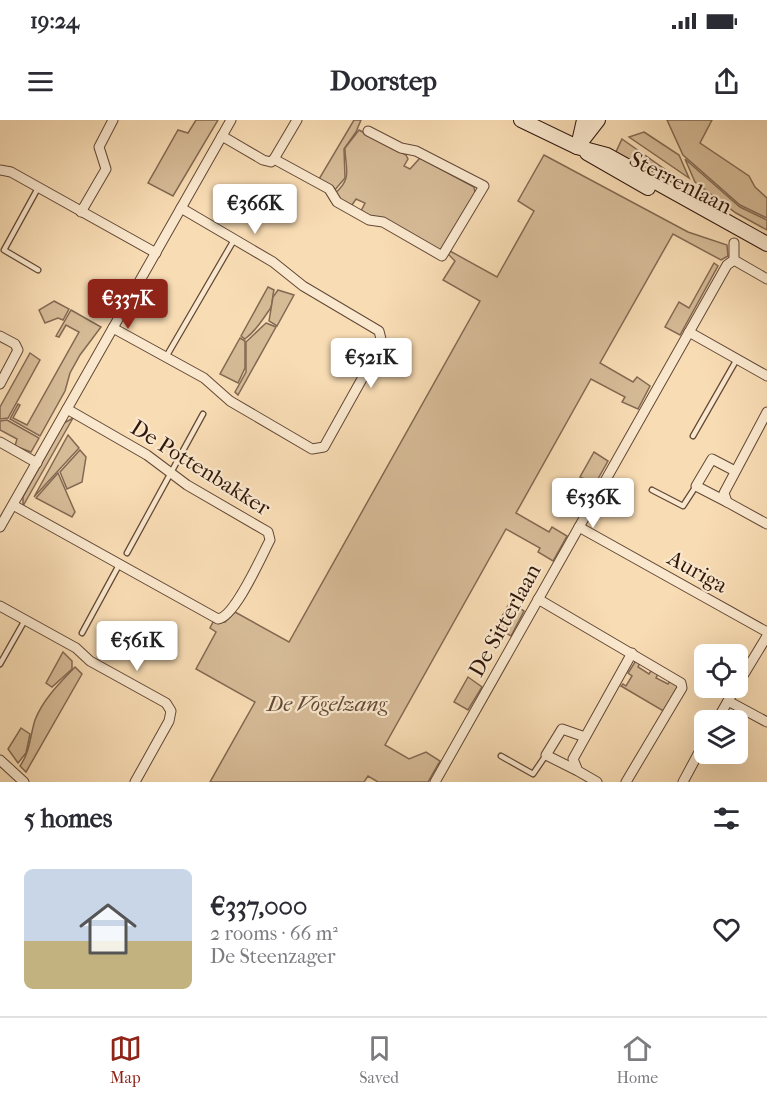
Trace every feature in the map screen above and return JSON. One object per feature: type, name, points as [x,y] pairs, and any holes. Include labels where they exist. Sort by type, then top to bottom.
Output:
[{"type":"street","points":[[81,212],[106,169],[99,147],[113,120]]},
{"type":"street","points":[[0,527],[231,120]]},
{"type":"street","points":[[222,136],[263,160],[271,162],[297,120]]},
{"type":"street","name":"Sterrenlaan","points":[[520,120],[578,147],[607,155],[767,244]]},
{"type":"street","points":[[578,147],[584,120]]},
{"type":"street","points":[[578,147],[598,120]]},
{"type":"street","points":[[274,159],[329,189],[337,202],[369,220],[383,222],[442,256],[484,186],[416,151],[401,148],[368,131]]},
{"type":"street","name":"Sterrenlaan","points":[[578,147],[602,165],[767,252]]},
{"type":"street","points":[[0,170],[11,172],[156,253]]},
{"type":"street","points":[[114,328],[204,378],[230,401],[312,449],[324,447],[382,344],[379,331],[303,286],[273,262],[182,208]]},
{"type":"street","name":"Sterrenlaan","points":[[734,243],[734,260]]},
{"type":"street","points":[[734,260],[767,279]]},
{"type":"street","name":"De Sitterlaan","points":[[435,782],[727,265],[734,260]]},
{"type":"street","points":[[689,332],[767,376]]},
{"type":"street","points":[[0,336],[15,344],[18,350],[0,384]]},
{"type":"street","name":"De Pottenbakker","points":[[13,505],[218,619],[229,614],[249,579],[270,540],[268,532],[187,485],[170,471],[67,409]]},
{"type":"street","points":[[727,502],[724,493],[767,412]]},
{"type":"street","points":[[0,442],[37,463]]},
{"type":"street","points":[[735,471],[712,459],[696,486],[767,524]]},
{"type":"street","name":"Auriga","points":[[579,527],[767,634]]},
{"type":"street","points":[[538,599],[679,680],[682,688],[626,782]]},
{"type":"street","points":[[0,606],[76,648],[90,661],[166,703],[171,711],[169,722],[135,782]]},
{"type":"street","points":[[748,666],[767,634]]},
{"type":"street","points":[[578,771],[573,759],[632,653]]},
{"type":"street","points":[[723,710],[730,698]]},
{"type":"street","points":[[728,701],[767,722]]},
{"type":"street","points":[[585,737],[562,729],[546,755],[597,782]]},
{"type":"street","points":[[0,760],[24,782]]},
{"type":"street","points":[[683,782],[694,762]]},
{"type":"lane","points":[[38,188],[4,250],[38,270]]},
{"type":"lane","points":[[166,357],[234,239]]},
{"type":"lane","points":[[693,436],[737,359]]},
{"type":"lane","points":[[127,554],[170,471],[203,414]]},
{"type":"lane","points":[[652,490],[683,506],[696,486]]},
{"type":"lane","points":[[82,633],[119,565]]},
{"type":"lane","points":[[0,664],[25,620]]},
{"type":"lane","points":[[501,756],[533,774],[546,755]]},
{"type":"green space","points":[[196,120],[218,120],[173,196],[148,183],[178,130],[188,133]]},
{"type":"green space","points":[[354,120],[361,120],[344,149],[345,178],[334,191],[319,179]]},
{"type":"green space","points":[[667,120],[712,120],[700,143],[749,176],[755,187],[767,198],[767,218],[740,205],[683,155]]},
{"type":"green space","points":[[359,130],[406,155],[408,159],[404,166],[410,169],[420,158],[474,187],[475,193],[445,247],[440,250],[371,217],[361,211],[365,203],[356,199],[352,205],[341,201],[335,193],[341,188],[346,178],[345,148]]},
{"type":"green space","points":[[644,132],[679,155],[689,178],[629,137]]},
{"type":"green space","points":[[622,139],[730,215],[767,236],[767,241],[615,154]]},
{"type":"green space","name":"De Vogelzang","points":[[544,155],[688,232],[727,245],[728,256],[721,260],[673,234],[600,363],[633,382],[637,377],[650,386],[638,409],[622,402],[625,397],[591,379],[516,513],[549,532],[552,527],[567,536],[553,561],[538,552],[540,548],[506,529],[385,745],[409,759],[426,752],[440,761],[428,782],[378,782],[368,776],[364,782],[210,782],[255,702],[196,669],[216,632],[210,628],[213,622],[225,622],[235,612],[289,642],[480,301],[443,280],[455,261],[448,254],[450,251],[497,277],[534,211],[518,201]]},
{"type":"green space","points":[[685,159],[740,207],[767,220],[767,230],[736,213],[695,182]]},
{"type":"green space","points":[[714,263],[718,266],[680,335],[665,327],[679,302],[689,308]]},
{"type":"green space","points":[[268,287],[274,290],[271,307],[245,339],[241,336]]},
{"type":"green space","points":[[278,290],[294,295],[277,326],[269,321],[273,297]]},
{"type":"green space","points":[[54,301],[69,309],[63,320],[58,318],[45,323],[39,310]]},
{"type":"green space","points":[[71,310],[101,327],[80,355],[70,373],[65,391],[40,436],[10,419],[18,404],[20,405],[13,418],[27,425],[79,332],[66,325],[59,337],[56,336]]},
{"type":"green space","points":[[266,323],[276,327],[238,395],[235,392],[246,372],[246,342]]},
{"type":"green space","points":[[240,338],[245,341],[245,368],[238,383],[220,374]]},
{"type":"green space","points":[[30,353],[40,360],[8,418],[0,419],[0,407]]},
{"type":"green space","points":[[73,418],[23,506],[23,497],[64,423]]},
{"type":"green space","points":[[7,420],[39,438],[31,452],[15,446],[17,439],[0,430],[0,421]]},
{"type":"green space","points":[[68,435],[79,448],[34,497]]},
{"type":"green space","points":[[80,450],[86,457],[82,482],[67,489],[60,472]]},
{"type":"green space","points":[[594,452],[608,461],[595,484],[580,477]]},
{"type":"green space","points":[[58,473],[75,512],[72,517],[36,498]]},
{"type":"green space","points":[[510,602],[524,611],[511,636],[496,627]]},
{"type":"green space","points":[[63,652],[72,661],[72,669],[52,687],[46,683]]},
{"type":"green space","points":[[637,659],[641,661],[638,667],[649,674],[653,668],[659,672],[656,678],[668,684],[672,679],[678,685],[665,712],[621,686],[623,684],[626,686],[632,676],[628,673]]},
{"type":"green space","points":[[75,667],[82,674],[26,772],[20,766],[28,750],[38,712],[52,692]]},
{"type":"green space","points":[[468,677],[482,687],[468,710],[454,702]]},
{"type":"green space","points":[[21,728],[30,734],[26,753],[18,763],[8,749]]}]
